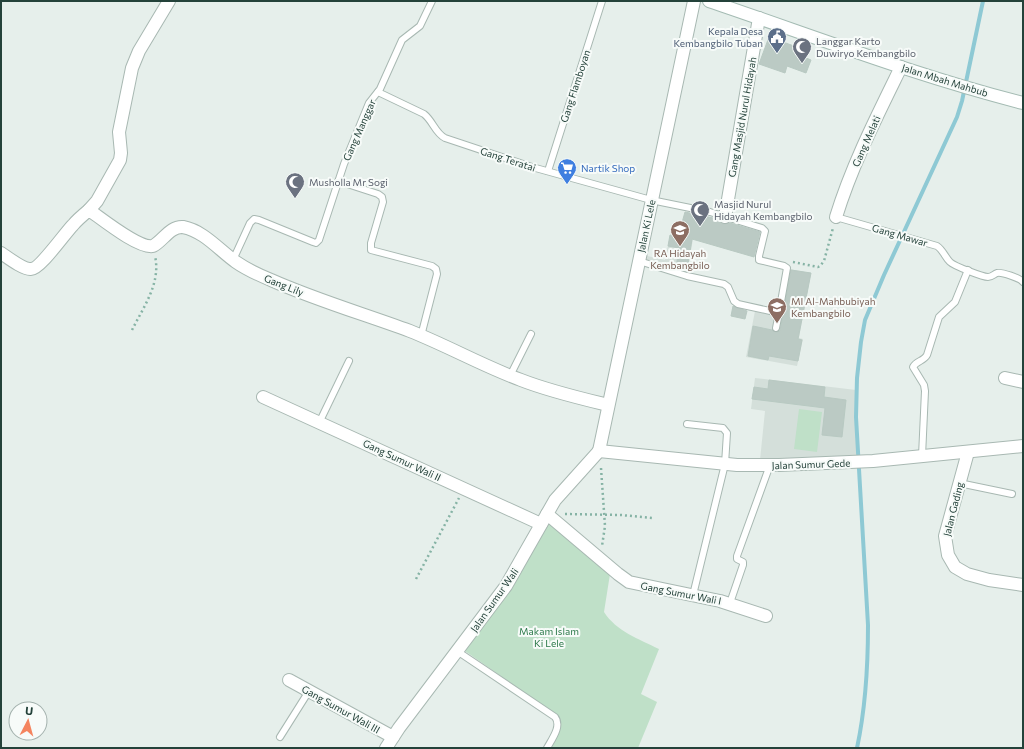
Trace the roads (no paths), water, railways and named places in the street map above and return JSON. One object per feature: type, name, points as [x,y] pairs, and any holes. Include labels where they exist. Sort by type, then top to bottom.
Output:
[{"type":"street","points":[[1,253],[26,269],[32,270],[43,261],[72,226],[97,201],[120,160],[121,153],[119,132],[132,68],[139,51],[169,1]]},
{"type":"street","name":"Jalan Ki Lele","points":[[599,451],[694,1]]},
{"type":"street","name":"Jalan Mbah Mahbub","points":[[709,1],[901,67],[971,89],[1023,103]]},
{"type":"street","name":"Gang Masjid Nurul Hidayah","points":[[725,217],[759,18]]},
{"type":"street","name":"Gang Melati","points":[[836,217],[858,156],[901,67]]},
{"type":"street","name":"Gang Lily","points":[[88,210],[136,242],[145,246],[153,246],[172,230],[182,227],[206,238],[233,260],[248,269],[282,285],[421,336],[510,376],[540,387],[608,405]]},
{"type":"street","points":[[1005,378],[1023,382]]},
{"type":"street","name":"Gang Sumur Wali II","points":[[263,397],[464,489],[544,519]]},
{"type":"street","name":"Jalan Sumur Gede","points":[[599,451],[725,464],[770,465],[858,462],[1023,446]]},
{"type":"street","name":"Jalan Sumur Wali","points":[[386,748],[392,737],[506,586],[555,500],[599,451]]},
{"type":"street","name":"Jalan Gading","points":[[968,452],[945,536],[950,559],[959,570],[967,574],[989,580],[1023,586]]},
{"type":"street","name":"Gang Sumur Wali I","points":[[544,519],[623,578],[633,583],[730,603],[766,616]]},
{"type":"street","name":"Gang Sumur Wali III","points":[[289,680],[392,737]]},
{"type":"lane","name":"Gang Manggar","points":[[233,260],[250,223],[254,219],[313,242],[317,242],[321,237],[338,181],[366,109],[371,99],[378,92],[402,40],[420,26],[432,1]]},
{"type":"lane","name":"Gang Flamboyan","points":[[548,171],[602,1]]},
{"type":"lane","name":"Gang Teratai","points":[[378,92],[424,114],[429,119],[436,131],[445,138],[520,164],[652,200],[725,217],[764,229],[759,260],[787,268],[779,313]]},
{"type":"lane","points":[[338,181],[378,194],[382,197],[383,202],[371,243],[371,250],[432,266],[436,269],[437,274],[421,336]]},
{"type":"lane","name":"Gang Mawar","points":[[836,217],[936,246],[942,250],[952,264],[968,270],[988,276],[1001,273],[1019,278],[1023,282]]},
{"type":"lane","points":[[639,261],[687,276],[724,284],[728,287],[734,301],[738,304],[779,313],[776,328]]},
{"type":"lane","points":[[922,456],[925,391],[924,385],[914,367],[916,364],[925,359],[940,317],[955,302],[968,270]]},
{"type":"lane","points":[[510,376],[531,334]]},
{"type":"lane","points":[[319,423],[349,361]]},
{"type":"lane","points":[[687,424],[720,428],[725,430],[726,436],[725,464],[693,595]]},
{"type":"lane","points":[[730,603],[743,565],[743,562],[737,559],[737,557],[770,465]]},
{"type":"lane","points":[[959,483],[1012,494]]},
{"type":"lane","points":[[457,651],[555,717],[558,726],[547,748]]},
{"type":"lane","points":[[280,737],[309,691]]},
{"type":"waterway","points":[[857,748],[864,702],[868,641],[856,417],[857,378],[861,342],[865,320],[884,275],[957,117],[962,101],[983,1]]},
{"type":"place","name":"Kepala Desa Kembangbilo Tuban","points":[[777,54]]},
{"type":"place","name":"Langgar Karto Duwiryo Kembangbilo","points":[[802,64]]},
{"type":"place","name":"Nartik Shop","points":[[567,185]]},
{"type":"place","name":"Musholla Mr Sogi","points":[[295,199]]},
{"type":"place","name":"Masjid Nurul Hidayah Kembangbilo","points":[[700,227]]},
{"type":"place","name":"RA Hidayah Kembangbilo","points":[[680,247]]},
{"type":"place","name":"MI Al-Mahbubiyah Kembangbilo","points":[[777,324]]},
{"type":"park label","name":"Makam Islam Ki Lele","points":[[549,636]]}]
